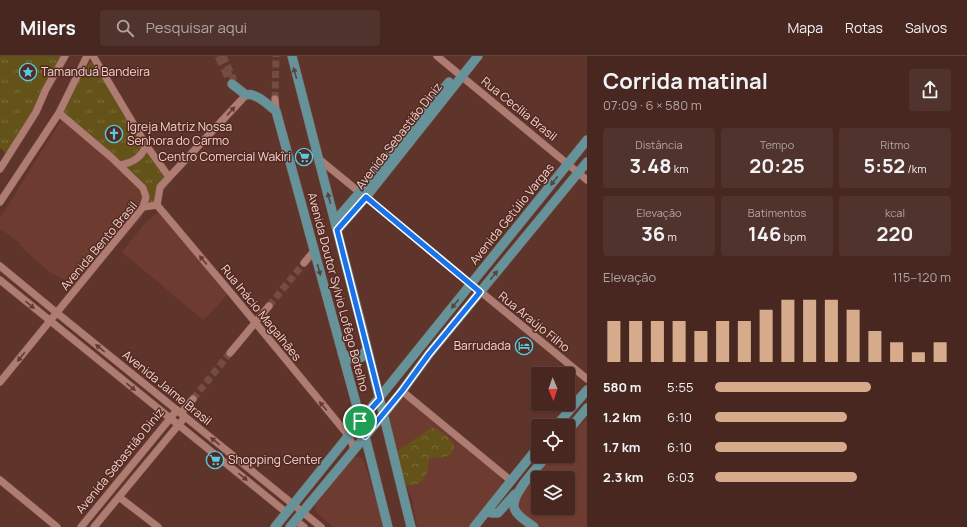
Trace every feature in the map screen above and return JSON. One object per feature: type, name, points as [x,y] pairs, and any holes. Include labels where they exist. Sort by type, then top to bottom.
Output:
[{"type":"main road","name":"Avenida Doutor Sylvio Lofêgo Botelho","points":[[292,56],[380,399],[408,524]]},
{"type":"main road","name":"Avenida Sebastião Diniz","points":[[336,225],[363,195],[459,74],[470,56]]},
{"type":"main road","name":"Avenida Sebastião Diniz","points":[[459,74],[478,56]]},
{"type":"main road","points":[[232,84],[246,95],[254,95],[276,110]]},
{"type":"main road","name":"Avenida Doutor Sylvio Lofêgo Botelho","points":[[276,110],[365,436],[388,527]]},
{"type":"main road","name":"Avenida Getúlio Vargas","points":[[275,527],[348,435],[380,399],[470,284],[587,140]]},
{"type":"main road","name":"Avenida Getúlio Vargas","points":[[292,524],[353,452],[402,391],[429,354],[587,162]]},
{"type":"main road","points":[[342,353],[349,358],[356,360],[362,357],[367,348]]},
{"type":"main road","points":[[562,419],[587,390]]},
{"type":"main road","points":[[575,423],[587,408]]},
{"type":"main road","points":[[474,527],[531,455]]},
{"type":"main road","points":[[487,511],[498,513],[518,492],[541,463]]},
{"type":"main road","points":[[518,492],[513,505],[514,510],[534,527]]},
{"type":"street","points":[[0,169],[36,112],[46,89],[65,56]]},
{"type":"street","points":[[0,202],[59,113],[88,56]]},
{"type":"street","points":[[93,56],[146,145],[169,177]]},
{"type":"street","name":"Rua Cecília Brasil","points":[[437,56],[587,180]]},
{"type":"street","name":"Avenida Bento Brasil","points":[[0,382],[143,207],[156,205],[160,187],[246,95]]},
{"type":"street","points":[[275,99],[276,110]]},
{"type":"street","points":[[59,113],[120,165],[143,188],[146,197],[143,207]]},
{"type":"street","points":[[120,165],[135,161],[141,156],[146,145]]},
{"type":"street","name":"Rua Araújo Filho","points":[[319,159],[587,379]]},
{"type":"street","points":[[143,188],[152,190],[160,187]]},
{"type":"street","name":"Rua Inácio Magalhães","points":[[156,205],[348,435]]},
{"type":"street","points":[[304,263],[314,251]]},
{"type":"street","name":"Avenida Jaime Brasil","points":[[0,266],[321,527]]},
{"type":"street","name":"Avenida Jaime Brasil","points":[[0,280],[287,513]]},
{"type":"street","points":[[230,353],[269,306]]},
{"type":"street","points":[[402,391],[510,480]]},
{"type":"street","points":[[181,413],[193,399]]},
{"type":"street","name":"Avenida Sebastião Diniz","points":[[81,527],[170,419],[181,413]]},
{"type":"street","name":"Avenida Sebastião Diniz","points":[[94,527],[178,425],[181,413]]},
{"type":"street","points":[[348,435],[353,445],[353,452]]},
{"type":"street","points":[[0,480],[57,527]]},
{"type":"street","points":[[119,496],[158,527]]},
{"type":"street","points":[[292,524],[304,527]]},
{"type":"shaded area","points":[[62,119],[134,182],[146,198],[142,217],[77,291],[63,279],[51,273],[19,245],[20,243],[0,229],[0,218]]},
{"type":"shaded area","points":[[159,211],[228,292],[221,302],[203,320],[122,252],[146,222]]},
{"type":"shaded area","points":[[404,398],[408,399],[501,477],[502,482],[500,487],[469,527],[417,527],[412,499],[401,478],[389,417],[393,406],[399,400]]},
{"type":"shaded area","points":[[587,418],[587,527],[539,527],[519,510],[517,505],[522,494],[531,483],[531,515],[575,515],[575,471],[541,471],[548,463],[575,463],[575,432]]},
{"type":"shaded area","points":[[355,457],[362,458],[366,467],[384,527],[333,527],[316,512],[316,504]]},
{"type":"green space","points":[[0,56],[67,56],[8,155],[0,148]]},
{"type":"green space","points":[[91,60],[172,180],[163,191],[159,211],[146,198],[144,192],[120,169],[58,116]]},
{"type":"green space","points":[[432,427],[446,436],[453,444],[454,448],[452,452],[445,457],[429,459],[428,470],[421,482],[406,485],[401,478],[396,452]]},
{"type":"tunnel","points":[[219,56],[232,84]]},
{"type":"tunnel","points":[[223,56],[233,78],[232,84]]},
{"type":"tunnel","points":[[275,99],[276,56]]},
{"type":"tunnel","points":[[269,306],[304,263]]},
{"type":"tunnel","points":[[193,399],[230,353]]},
{"type":"place","name":"Tamanduá Bandeira","points":[[28,72]]},
{"type":"place","name":"Igreja Matriz Nossa Senhora do Carmo","points":[[114,134]]},
{"type":"place","name":"Centro Comercial Wakîri","points":[[304,157]]},
{"type":"place","name":"Barrudada","points":[[524,346]]},
{"type":"place","name":"Shopping Center","points":[[215,460]]},
{"type":"route","points":[[366,197],[480,292],[365,436],[360,421],[380,399],[337,230],[366,197]]}]
